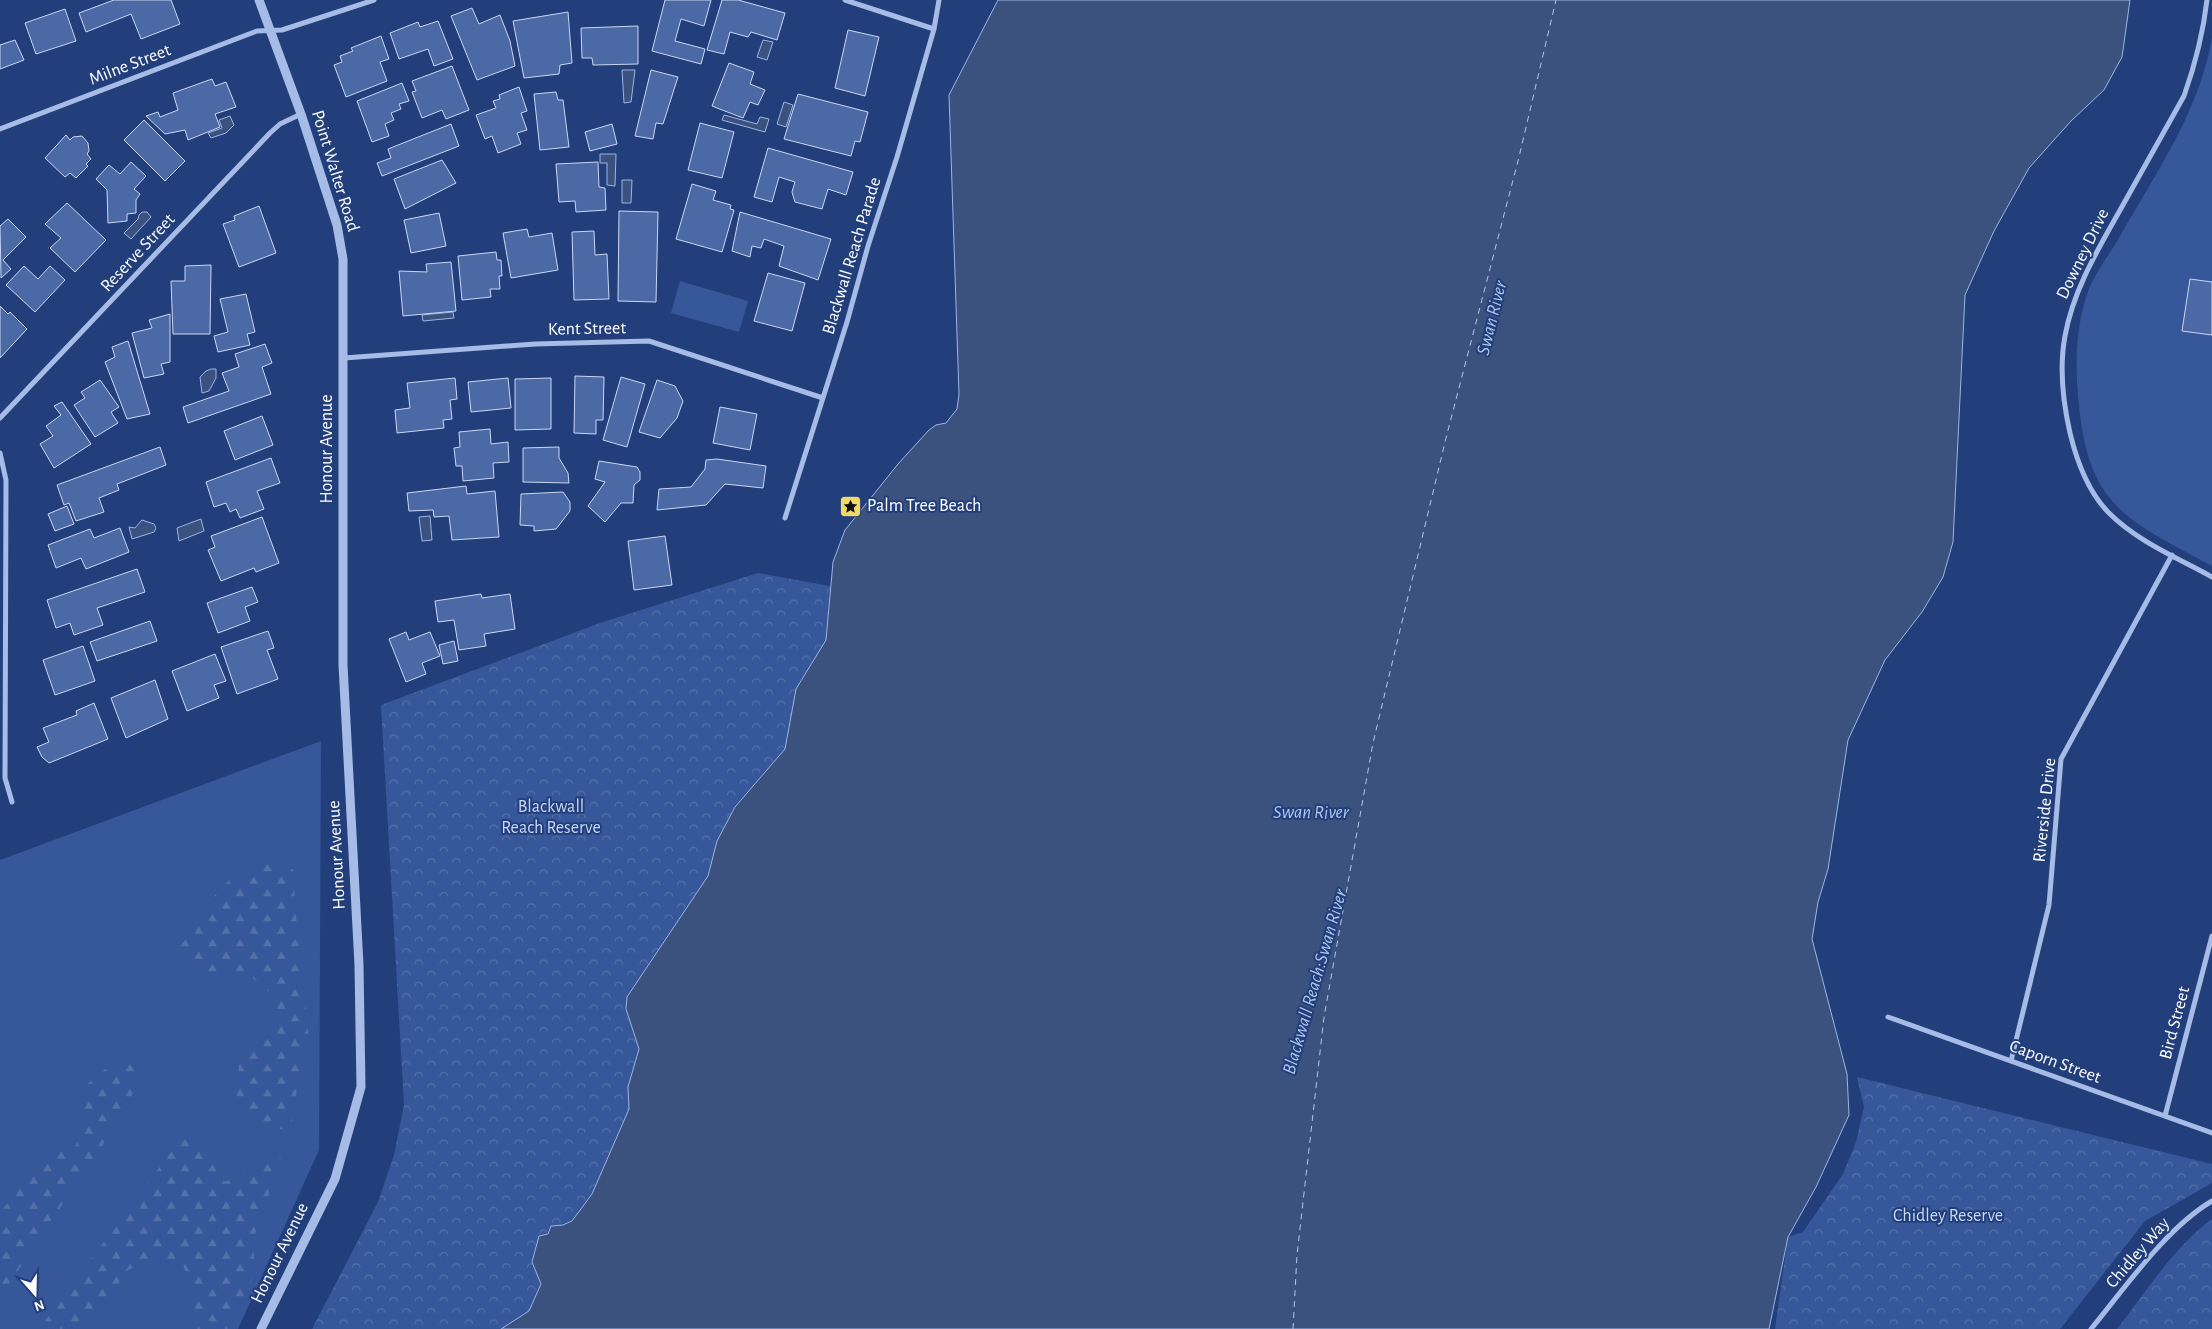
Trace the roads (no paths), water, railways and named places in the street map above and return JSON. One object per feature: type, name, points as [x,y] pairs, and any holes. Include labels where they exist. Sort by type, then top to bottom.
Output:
[{"type":"street","name":"Point Walter Road","points":[[259,0],[301,114],[338,225],[343,259],[344,358]]},
{"type":"street","name":"Milne Street","points":[[0,129],[257,31],[282,30],[374,0]]},
{"type":"street","points":[[845,0],[934,29]]},
{"type":"street","name":"Blackwall Reach Parade","points":[[785,518],[897,157],[934,29],[939,0]]},
{"type":"street","name":"Downey Drive","points":[[2207,0],[2204,30],[2184,96],[2087,271],[2071,309],[2065,337],[2063,394],[2073,445],[2081,469],[2092,492],[2109,513],[2125,527],[2212,576]]},
{"type":"street","name":"Reserve Street","points":[[0,418],[270,133],[280,124],[301,114]]},
{"type":"street","name":"Kent Street","points":[[344,358],[535,344],[649,341],[823,398]]},
{"type":"street","name":"Honour Avenue","points":[[261,1329],[335,1179],[361,1086],[359,965],[343,665],[344,358]]},
{"type":"street","points":[[0,453],[6,480],[5,778],[12,802]]},
{"type":"street","name":"Riverside Drive","points":[[2011,1061],[2050,905],[2061,759],[2172,555]]},
{"type":"street","name":"Bird Street","points":[[2165,1116],[2212,936]]},
{"type":"street","name":"Caporn Street","points":[[1888,1017],[2212,1133]]},
{"type":"street","name":"Chidley Way","points":[[2091,1329],[2165,1241],[2186,1220],[2212,1201]]},
{"type":"water","name":"Swan River","points":[[998,0],[2130,0],[2122,57],[2104,90],[2071,121],[2029,168],[1994,231],[1965,295],[1953,542],[1943,577],[1922,612],[1885,660],[1848,740],[1828,869],[1818,902],[1812,939],[1847,1074],[1849,1115],[1816,1187],[1788,1237],[1769,1329],[501,1329],[529,1311],[541,1284],[532,1262],[539,1236],[548,1234],[551,1226],[563,1225],[572,1221],[592,1194],[629,1109],[628,1087],[639,1049],[626,1009],[627,997],[708,876],[717,841],[735,807],[785,749],[796,689],[826,640],[833,562],[845,530],[898,464],[929,430],[936,425],[946,423],[957,409],[959,394],[949,95]]},
{"type":"water","points":[[763,40],[773,42],[767,60],[757,57]]},
{"type":"water","points":[[622,70],[635,70],[631,102],[624,103]]},
{"type":"water","points":[[784,102],[793,105],[786,127],[777,124]]},
{"type":"water","points":[[724,115],[757,124],[760,117],[769,119],[765,132],[722,120]]},
{"type":"water","points":[[230,116],[234,125],[226,133],[211,138],[208,133],[222,128],[219,120]]},
{"type":"water","points":[[600,154],[616,154],[615,186],[607,185],[607,163],[600,163]]},
{"type":"water","points":[[622,180],[632,180],[631,203],[622,203]]},
{"type":"water","points":[[142,212],[147,212],[151,217],[131,239],[124,233],[138,219]]},
{"type":"water","points":[[453,312],[454,318],[423,321],[422,315]]},
{"type":"water","points":[[211,369],[216,369],[216,378],[209,391],[202,393],[200,377]]},
{"type":"water","points":[[430,516],[432,540],[422,541],[419,517]]},
{"type":"water","points":[[201,519],[204,531],[179,541],[177,528]]},
{"type":"water","points":[[142,520],[154,524],[156,528],[154,532],[132,539],[129,527],[135,528]]},
{"type":"place","name":"Palm Tree Beach","points":[[851,506]]},
{"type":"park label","name":"Blackwall Reach Reserve","points":[[551,818]]},
{"type":"park label","name":"Chidley Reserve","points":[[1948,1216]]},
{"type":"water label","name":"Blackwall Reach:Swan River","points":[[1315,982]]}]
